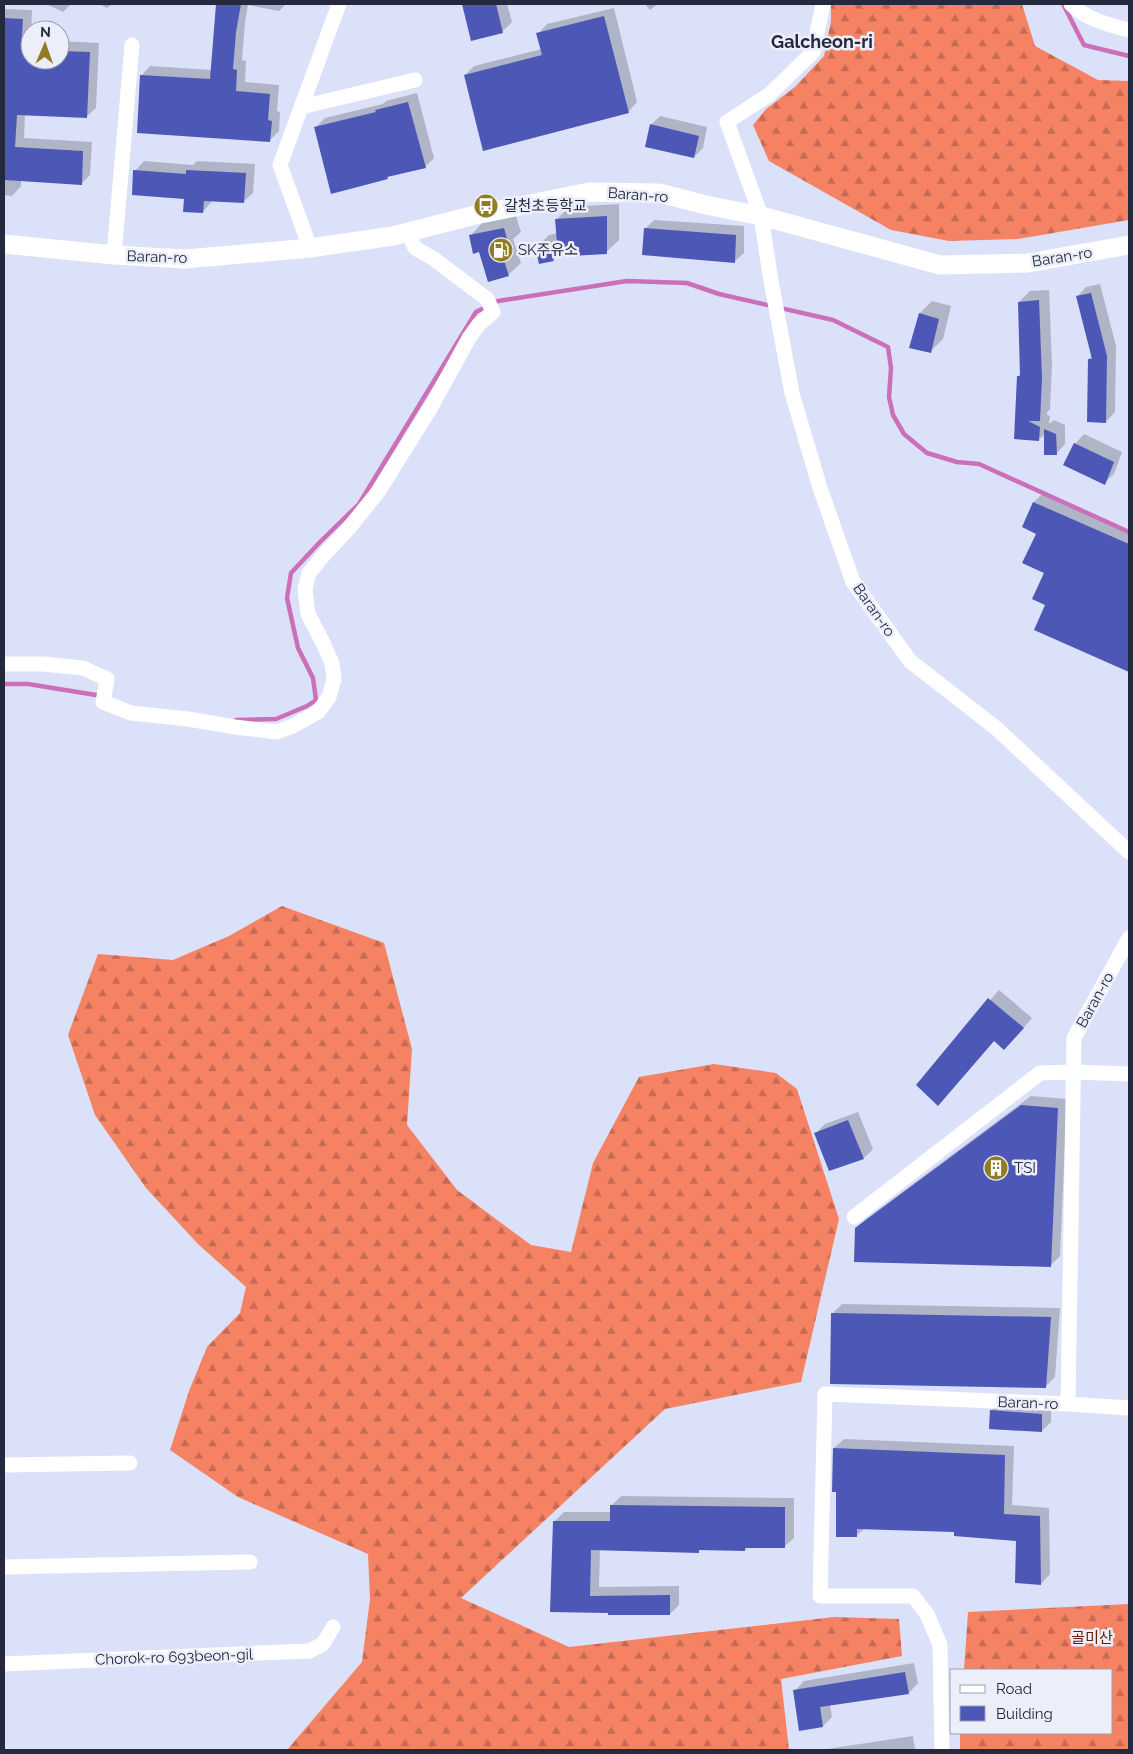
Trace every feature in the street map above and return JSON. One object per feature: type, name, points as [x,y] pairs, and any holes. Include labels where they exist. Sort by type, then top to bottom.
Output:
[{"type":"main road","name":"Baran-ro","points":[[4,244],[114,255],[185,259],[310,248],[393,236],[475,215],[589,192],[659,193],[761,216],[940,265],[1028,263],[1129,245]]},
{"type":"street","points":[[310,248],[280,165],[339,4]]},
{"type":"street","name":"Baran-ro","points":[[823,4],[814,52],[770,94],[727,122],[761,216],[792,393],[820,488],[853,582],[910,661],[996,728],[1129,852]]},
{"type":"street","points":[[1071,4],[1075,9],[1109,25],[1129,30]]},
{"type":"street","points":[[114,255],[132,45]]},
{"type":"street","points":[[301,107],[415,80]]},
{"type":"street","points":[[4,664],[43,664],[83,668],[107,679],[103,702],[131,713],[276,732],[293,726],[318,712],[329,697],[334,679],[332,663],[308,614],[304,589],[309,573],[378,492],[431,407],[469,338],[490,305],[434,259],[415,248],[408,232]]},
{"type":"street","name":"Baran-ro","points":[[942,1750],[940,1645],[927,1614],[913,1596],[820,1596],[825,1394],[1068,1404],[1074,1038],[1129,938]]},
{"type":"street","points":[[854,1217],[1040,1073],[1129,1074]]},
{"type":"street","points":[[1068,1404],[1129,1408]]},
{"type":"street","points":[[4,1465],[130,1463]]},
{"type":"street","points":[[4,1567],[250,1562]]},
{"type":"street","name":"Chorok-ro 693beon-gil","points":[[4,1664],[309,1651],[323,1644],[333,1628]]},
{"type":"green space","points":[[831,4],[1022,4],[1035,46],[1098,80],[1129,81],[1129,220],[1018,239],[949,241],[891,230],[769,161],[753,125],[766,109],[795,87],[824,56],[831,21]]},
{"type":"green space","points":[[282,906],[384,943],[412,1049],[407,1125],[457,1190],[531,1245],[571,1252],[593,1163],[639,1077],[714,1064],[776,1073],[797,1089],[839,1219],[801,1382],[665,1409],[461,1598],[569,1647],[834,1617],[899,1619],[902,1656],[781,1679],[789,1750],[287,1750],[362,1662],[370,1599],[368,1554],[238,1497],[170,1450],[189,1391],[207,1347],[240,1313],[246,1287],[198,1244],[146,1188],[95,1115],[68,1035],[98,954],[173,960],[229,936]]},
{"type":"green space","name":"골미산","points":[[1129,1604],[1129,1750],[960,1750],[960,1734],[1113,1734],[1113,1669],[964,1669],[968,1612]]},
{"type":"building","points":[[216,4],[241,4],[236,32],[233,69],[237,70],[236,91],[270,94],[268,120],[272,121],[270,142],[137,133],[140,75],[210,79]]},
{"type":"building","points":[[462,4],[496,4],[503,33],[471,41]]},
{"type":"building","points":[[604,16],[629,113],[483,151],[464,75],[542,55],[536,33]]},
{"type":"building","points":[[4,18],[23,19],[20,20],[20,70],[70,70],[70,51],[90,52],[87,118],[17,115],[15,147],[83,151],[82,185],[4,180]]},
{"type":"building","points":[[408,102],[426,168],[387,177],[388,179],[331,194],[314,127]]},
{"type":"building","points":[[650,124],[699,136],[694,158],[645,147]]},
{"type":"building","points":[[133,170],[186,174],[186,170],[246,173],[244,203],[204,201],[203,213],[183,212],[184,199],[132,195]]},
{"type":"building","points":[[607,216],[607,254],[552,257],[554,261],[539,264],[535,247],[557,243],[555,219]]},
{"type":"building","points":[[504,228],[509,246],[500,248],[509,276],[488,282],[479,252],[473,254],[469,235]]},
{"type":"building","points":[[644,228],[736,235],[735,263],[642,255]]},
{"type":"building","points":[[1091,293],[1107,356],[1106,423],[1087,422],[1088,359],[1092,359],[1076,296]]},
{"type":"building","points":[[1039,300],[1042,378],[1040,421],[1028,421],[1040,427],[1039,441],[1014,439],[1017,376],[1020,376],[1018,302]]},
{"type":"building","points":[[919,313],[939,319],[931,353],[909,348]]},
{"type":"building","points":[[1044,429],[1056,434],[1057,455],[1044,455]]},
{"type":"building","points":[[1074,443],[1114,462],[1105,485],[1063,465]]},
{"type":"building","points":[[1033,502],[1129,544],[1129,672],[1034,630],[1045,605],[1032,599],[1044,573],[1022,563],[1036,534],[1022,527]]},
{"type":"building","points":[[988,998],[1024,1028],[1004,1050],[994,1041],[938,1106],[916,1085]]},
{"type":"building","name":"TSI","points":[[1021,1105],[1058,1108],[1051,1267],[854,1262],[855,1228]]},
{"type":"building","points":[[848,1120],[864,1159],[829,1171],[814,1133]]},
{"type":"building","points":[[831,1313],[1051,1317],[1046,1388],[830,1384]]},
{"type":"building","points":[[990,1410],[1042,1414],[1042,1432],[989,1429]]},
{"type":"building","points":[[833,1448],[1005,1455],[1004,1514],[1040,1516],[1041,1585],[1015,1583],[1016,1541],[954,1536],[954,1532],[857,1529],[857,1537],[836,1537],[836,1492],[832,1492]]},
{"type":"building","points":[[610,1505],[785,1507],[785,1548],[745,1548],[745,1551],[699,1550],[699,1553],[591,1550],[590,1596],[670,1595],[670,1615],[608,1615],[608,1613],[550,1612],[553,1521],[610,1521]]},
{"type":"building","points":[[905,1672],[909,1694],[820,1707],[823,1727],[799,1731],[793,1690]]},
{"type":"waterway","points":[[1063,4],[1084,45],[1129,56]]},
{"type":"waterway","points":[[236,720],[276,719],[307,706],[316,700],[313,678],[298,648],[287,598],[291,573],[359,504],[476,312],[498,301],[627,281],[687,283],[719,294],[833,320],[888,347],[891,368],[889,397],[893,415],[904,434],[927,453],[957,462],[979,464],[1129,532]]},
{"type":"waterway","points":[[4,684],[28,684],[102,696]]},
{"type":"place","name":"갈천초등학교","points":[[486,206]]},
{"type":"place","name":"SK주유소","points":[[501,250]]},
{"type":"place","name":"TSI","points":[[996,1168]]},
{"type":"district","name":"Galcheon-ri","points":[[822,42]]}]
